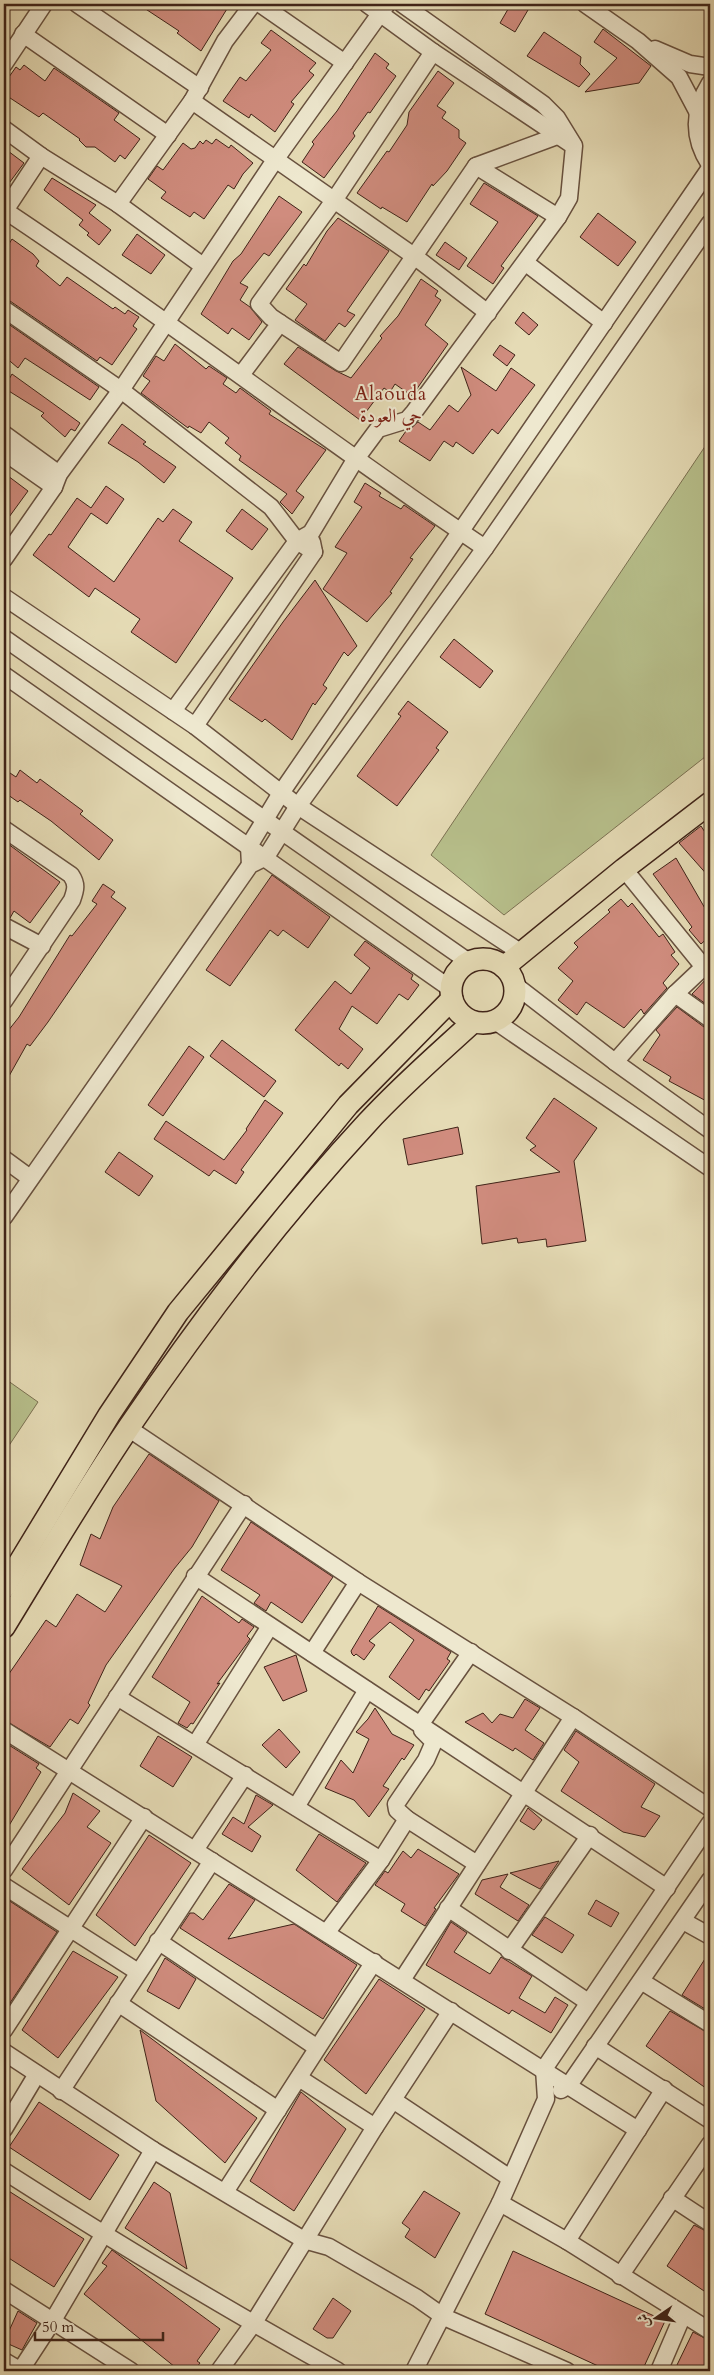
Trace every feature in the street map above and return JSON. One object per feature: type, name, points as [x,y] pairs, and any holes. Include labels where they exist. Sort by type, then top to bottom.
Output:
[{"type":"main road","points":[[4,1588],[109,1415],[178,1312],[348,1105],[451,994],[456,973],[469,962],[487,959],[512,960],[624,868],[710,803]]},
{"type":"main road","points":[[451,994],[456,1009],[463,1017],[473,1022],[495,1021],[504,1015],[511,1006],[515,985],[511,975],[512,960]]},
{"type":"main road","points":[[4,1627],[128,1428],[201,1326],[288,1214],[367,1123],[406,1083],[473,1022]]},
{"type":"street","points":[[4,64],[44,4]]},
{"type":"street","points":[[77,4],[196,95],[275,160],[335,199],[488,313]]},
{"type":"street","points":[[118,204],[196,95],[225,41],[253,4]]},
{"type":"street","points":[[260,4],[345,63]]},
{"type":"street","points":[[366,4],[383,9],[433,52],[574,146]]},
{"type":"street","points":[[173,711],[304,537],[378,429],[407,420],[414,412],[526,263],[569,198],[574,146],[557,118],[544,104],[402,4]]},
{"type":"street","points":[[585,4],[638,41],[679,77],[697,111]]},
{"type":"street","points":[[4,559],[56,480],[121,390],[275,160],[383,9]]},
{"type":"street","points":[[23,34],[168,135]]},
{"type":"street","points":[[638,41],[680,60],[710,67]]},
{"type":"street","points":[[433,52],[335,199],[259,304],[271,318],[341,363],[476,166],[557,136]]},
{"type":"street","points":[[250,865],[249,846],[281,793],[710,167],[698,141],[697,111],[702,96],[710,83]]},
{"type":"street","points":[[4,129],[41,156],[118,204],[203,266]]},
{"type":"street","points":[[41,156],[4,211],[241,376],[355,460],[485,548]]},
{"type":"street","points":[[476,166],[558,217]]},
{"type":"street","points":[[4,1217],[250,865],[266,857],[298,806],[485,548],[710,223]]},
{"type":"street","points":[[526,263],[604,323]]},
{"type":"street","points":[[4,309],[121,390],[271,507],[304,537],[314,552],[195,726]]},
{"type":"street","points":[[241,376],[280,323]]},
{"type":"street","points":[[4,434],[56,480]]},
{"type":"street","points":[[4,452],[56,480]]},
{"type":"street","points":[[4,597],[195,726],[298,806],[512,960]]},
{"type":"street","points":[[4,638],[469,962]]},
{"type":"street","points":[[4,675],[266,857],[451,994]]},
{"type":"street","points":[[4,829],[71,875],[76,882],[76,891],[72,900],[4,1001]]},
{"type":"street","points":[[615,1062],[675,994],[707,964],[624,868]]},
{"type":"street","points":[[4,926],[42,946]]},
{"type":"street","points":[[515,985],[615,1062],[710,1130]]},
{"type":"street","points":[[675,994],[710,1019]]},
{"type":"street","points":[[495,1021],[710,1168]]},
{"type":"street","points":[[4,1159],[30,1178]]},
{"type":"street","points":[[128,1428],[358,1582],[573,1717],[710,1808]]},
{"type":"street","points":[[4,1870],[244,1504]]},
{"type":"street","points":[[195,1576],[668,1888]]},
{"type":"street","points":[[312,1653],[358,1582]]},
{"type":"street","points":[[195,1745],[270,1626]]},
{"type":"street","points":[[421,1725],[471,1652]]},
{"type":"street","points":[[296,1807],[368,1690]]},
{"type":"street","points":[[117,1698],[381,1860]]},
{"type":"street","points":[[402,1980],[573,1717]]},
{"type":"street","points":[[421,1725],[422,1730],[431,1739],[433,1744],[426,1760],[396,1804],[397,1810],[407,1819],[478,1864]]},
{"type":"street","points":[[4,1730],[451,2010],[638,2130]]},
{"type":"street","points":[[195,1850],[245,1775]]},
{"type":"street","points":[[4,2030],[144,1817]]},
{"type":"street","points":[[327,1932],[381,1860],[407,1819]]},
{"type":"street","points":[[414,2371],[444,2317],[500,2203],[546,2099],[544,2069],[588,2002],[668,1888],[710,1823]]},
{"type":"street","points":[[509,1951],[590,1835]]},
{"type":"street","points":[[61,2091],[212,1861]]},
{"type":"street","points":[[546,2099],[569,2085],[710,1880]]},
{"type":"street","points":[[4,1886],[138,1972]]},
{"type":"street","points":[[448,1908],[509,1951],[588,2002]]},
{"type":"street","points":[[683,1921],[710,1936]]},
{"type":"street","points":[[158,1941],[316,2047]]},
{"type":"street","points":[[225,2192],[299,2078],[316,2047],[374,1962]]},
{"type":"street","points":[[640,1981],[710,2024]]},
{"type":"street","points":[[118,2003],[278,2110]]},
{"type":"street","points":[[220,2371],[253,2324],[375,2127],[451,2010]]},
{"type":"street","points":[[595,2046],[710,2120]]},
{"type":"street","points":[[4,2052],[153,2150],[304,2240],[329,2248],[417,2298],[444,2317],[567,2371]]},
{"type":"street","points":[[4,2129],[38,2074]]},
{"type":"street","points":[[299,2078],[375,2127]]},
{"type":"street","points":[[567,2241],[664,2089]]},
{"type":"street","points":[[393,2100],[510,2178]]},
{"type":"street","points":[[620,2276],[710,2144]]},
{"type":"street","points":[[4,2361],[21,2371],[153,2150]]},
{"type":"street","points":[[4,2171],[103,2234],[253,2324],[338,2371]]},
{"type":"street","points":[[672,2198],[710,2222]]},
{"type":"street","points":[[500,2203],[567,2241],[710,2331]]},
{"type":"street","points":[[4,2290],[131,2371]]},
{"type":"street","points":[[660,2371],[684,2315]]},
{"type":"green space","points":[[710,439],[710,753],[504,915],[431,855]]},
{"type":"green space","points":[[4,1378],[38,1402],[4,1453]]},
{"type":"building","points":[[138,4],[230,4],[201,51],[177,33],[179,31]]},
{"type":"building","points":[[511,4],[517,4],[528,10],[515,32],[500,23]]},
{"type":"building","points":[[603,29],[651,66],[639,83],[585,92],[617,58],[594,42]]},
{"type":"building","points":[[271,30],[316,63],[309,71],[314,75],[291,102],[294,104],[275,132],[251,114],[249,118],[223,101],[240,77],[246,81],[271,50],[261,43]]},
{"type":"building","points":[[544,32],[581,57],[580,64],[590,74],[579,87],[527,56]]},
{"type":"building","points":[[375,53],[389,64],[386,68],[396,76],[370,113],[368,112],[353,133],[355,136],[324,178],[302,162],[314,144],[312,142],[337,111]]},
{"type":"building","points":[[24,65],[45,81],[54,68],[119,113],[114,120],[140,139],[125,159],[120,155],[115,162],[95,147],[86,147],[80,139],[43,113],[39,117],[4,94],[4,84],[16,67],[20,70]]},
{"type":"building","points":[[438,71],[454,83],[437,106],[446,112],[442,118],[459,130],[459,138],[466,143],[447,171],[433,186],[432,184],[407,222],[382,207],[381,209],[357,193],[407,125],[409,112]]},
{"type":"building","points":[[216,139],[229,148],[231,145],[253,163],[243,174],[234,189],[228,185],[204,219],[194,212],[190,217],[161,198],[166,192],[148,179],[157,166],[163,170],[183,143],[191,149],[195,148],[200,141],[203,144],[206,140],[212,144]]},
{"type":"building","points":[[4,148],[24,163],[4,190]]},
{"type":"building","points":[[52,178],[96,205],[89,213],[111,230],[99,245],[79,225],[83,220],[44,190]]},
{"type":"building","points":[[484,183],[538,216],[501,266],[504,268],[493,284],[467,266],[498,222],[470,204]]},
{"type":"building","points":[[279,196],[302,212],[269,256],[264,253],[240,283],[248,287],[240,300],[250,307],[262,322],[249,340],[232,328],[228,334],[201,314],[233,261],[241,254]]},
{"type":"building","points":[[598,213],[636,242],[618,266],[580,237]]},
{"type":"building","points":[[338,218],[389,251],[347,311],[355,315],[345,327],[339,323],[325,341],[295,320],[307,304],[286,289],[304,264],[306,266],[327,231]]},
{"type":"building","points":[[137,234],[165,255],[151,274],[122,255]]},
{"type":"building","points":[[12,239],[33,254],[39,261],[36,266],[60,286],[67,277],[113,309],[115,307],[125,314],[128,310],[139,317],[133,326],[137,329],[112,365],[100,357],[97,361],[10,301],[4,299],[4,252]]},
{"type":"building","points":[[445,242],[467,258],[459,270],[436,255]]},
{"type":"building","points":[[421,279],[438,291],[435,296],[441,300],[425,325],[448,344],[412,396],[395,384],[390,392],[384,388],[360,420],[284,364],[298,347],[336,371],[351,378],[382,338],[380,336],[398,316]]},
{"type":"building","points":[[523,312],[538,325],[529,335],[515,323]]},
{"type":"building","points":[[4,321],[99,387],[90,400],[25,358],[18,368],[4,356]]},
{"type":"building","points":[[175,344],[206,369],[209,366],[227,378],[223,384],[236,393],[240,388],[271,411],[269,414],[326,450],[296,491],[304,497],[292,514],[280,502],[287,494],[239,460],[241,456],[225,443],[229,438],[209,422],[201,433],[189,426],[188,428],[141,393],[150,381],[143,376],[156,356],[164,361]]},
{"type":"building","points":[[500,345],[515,355],[507,366],[493,355]]},
{"type":"building","points":[[461,367],[496,391],[511,368],[535,385],[498,434],[492,429],[473,454],[456,442],[453,447],[444,441],[430,461],[399,441],[406,431],[418,422],[430,430],[449,405],[458,412],[471,395]]},
{"type":"building","points":[[12,374],[80,423],[75,431],[71,429],[65,437],[41,416],[44,413],[4,388]]},
{"type":"building","points":[[122,424],[146,442],[143,444],[176,467],[164,483],[138,462],[108,443]]},
{"type":"building","points":[[4,473],[28,491],[4,524]]},
{"type":"building","points":[[365,483],[381,493],[379,496],[401,509],[404,505],[435,526],[410,558],[413,559],[390,592],[392,593],[367,622],[323,589],[347,553],[335,547],[362,507],[354,502]]},
{"type":"building","points":[[106,486],[124,499],[107,524],[91,513],[68,547],[114,582],[158,518],[163,522],[173,509],[192,522],[179,541],[233,578],[176,663],[131,632],[140,619],[95,588],[89,597],[33,555],[49,534],[51,535],[77,498],[91,508]]},
{"type":"building","points":[[242,509],[268,529],[252,550],[226,531]]},
{"type":"building","points":[[315,580],[357,646],[348,656],[344,652],[323,685],[327,688],[315,705],[313,703],[292,740],[265,719],[262,722],[229,699]]},
{"type":"building","points":[[454,639],[493,671],[480,688],[440,657]]},
{"type":"building","points":[[408,701],[448,732],[436,748],[439,750],[397,806],[357,776],[401,716],[398,714]]},
{"type":"building","points":[[4,769],[16,777],[20,770],[37,783],[40,779],[83,811],[80,814],[113,840],[99,860],[51,821],[20,800],[18,802],[4,792]]},
{"type":"building","points":[[701,826],[710,840],[710,878],[679,843]]},
{"type":"building","points":[[4,841],[60,882],[30,923],[14,911],[10,918],[4,916]]},
{"type":"building","points":[[676,858],[710,917],[710,936],[701,944],[689,930],[692,927],[653,874]]},
{"type":"building","points":[[272,875],[330,917],[308,948],[283,930],[278,936],[270,930],[230,986],[206,970]]},
{"type":"building","points":[[103,884],[115,892],[111,897],[126,908],[48,1022],[30,1046],[27,1044],[4,1085],[4,1036],[19,1017],[70,935],[72,936],[97,904],[92,901]]},
{"type":"building","points":[[621,899],[628,907],[632,903],[659,937],[663,934],[675,952],[671,955],[679,964],[663,983],[667,988],[644,1014],[641,1009],[624,1028],[586,1002],[577,1015],[558,1000],[573,981],[558,968],[578,947],[574,943],[610,912],[608,910]]},
{"type":"building","points":[[365,941],[413,975],[411,979],[419,985],[408,1000],[399,994],[377,1024],[352,1006],[339,1029],[363,1049],[348,1069],[341,1063],[339,1066],[295,1030],[335,981],[351,994],[370,968],[354,955]]},
{"type":"building","points":[[710,975],[710,1007],[692,994]]},
{"type":"building","points":[[677,1007],[704,1027],[710,1029],[710,1103],[669,1081],[671,1077],[643,1060],[660,1035],[656,1030]]},
{"type":"building","points":[[222,1040],[276,1081],[264,1097],[210,1056]]},
{"type":"building","points":[[189,1046],[204,1057],[163,1116],[148,1105]]},
{"type":"building","points":[[554,1098],[597,1128],[574,1161],[586,1241],[547,1247],[546,1239],[518,1243],[517,1238],[482,1244],[476,1186],[560,1172],[530,1150],[536,1146],[526,1138]]},
{"type":"building","points":[[265,1100],[283,1113],[241,1170],[244,1172],[236,1184],[214,1170],[209,1176],[154,1139],[166,1121],[224,1160],[247,1130]]},
{"type":"building","points":[[458,1127],[463,1154],[408,1165],[403,1139]]},
{"type":"building","points":[[119,1152],[153,1176],[139,1196],[105,1172]]},
{"type":"building","points":[[149,1454],[219,1501],[192,1547],[174,1569],[106,1665],[88,1703],[90,1705],[78,1724],[70,1719],[50,1747],[4,1720],[4,1681],[46,1620],[56,1627],[77,1594],[105,1612],[122,1586],[80,1565],[91,1534],[100,1539],[113,1507]]},
{"type":"building","points":[[251,1522],[333,1577],[302,1623],[271,1602],[266,1611],[254,1603],[260,1595],[221,1570]]},
{"type":"building","points":[[202,1596],[239,1623],[242,1619],[254,1627],[247,1636],[250,1639],[217,1684],[220,1683],[193,1724],[191,1723],[187,1728],[178,1723],[190,1702],[152,1677]]},
{"type":"building","points":[[378,1606],[451,1652],[447,1659],[450,1661],[429,1691],[426,1689],[419,1700],[389,1677],[414,1640],[390,1622],[369,1641],[375,1645],[364,1660],[356,1654],[354,1656],[352,1654],[351,1651]]},
{"type":"building","points":[[296,1655],[307,1691],[283,1701],[264,1667]]},
{"type":"building","points":[[525,1699],[540,1708],[525,1730],[544,1743],[533,1760],[515,1748],[513,1751],[465,1722],[483,1713],[492,1723],[500,1714],[513,1718]]},
{"type":"building","points":[[375,1708],[392,1734],[414,1745],[404,1760],[402,1758],[383,1786],[389,1789],[369,1817],[354,1800],[325,1788],[341,1760],[353,1773],[369,1739],[356,1732]]},
{"type":"building","points":[[279,1729],[300,1752],[286,1768],[262,1745]]},
{"type":"building","points":[[576,1731],[655,1784],[641,1807],[660,1816],[645,1837],[623,1832],[561,1791],[579,1762],[564,1750]]},
{"type":"building","points":[[158,1736],[192,1757],[173,1787],[140,1766]]},
{"type":"building","points":[[4,1742],[39,1764],[36,1768],[41,1772],[4,1834]]},
{"type":"building","points":[[73,1793],[100,1811],[87,1827],[111,1843],[69,1905],[22,1869],[65,1813]]},
{"type":"building","points":[[256,1795],[273,1805],[248,1827],[261,1836],[252,1852],[222,1834],[233,1817],[244,1824]]},
{"type":"building","points":[[528,1808],[542,1820],[534,1830],[520,1821]]},
{"type":"building","points":[[319,1834],[366,1863],[337,1902],[296,1870]]},
{"type":"building","points":[[149,1835],[191,1863],[135,1946],[96,1915]]},
{"type":"building","points":[[418,1849],[459,1874],[434,1908],[436,1909],[425,1926],[401,1911],[405,1904],[375,1885],[385,1871],[388,1873],[403,1851],[411,1858]]},
{"type":"building","points":[[559,1861],[540,1889],[510,1873]]},
{"type":"building","points":[[508,1874],[500,1887],[529,1905],[518,1921],[475,1894],[482,1880]]},
{"type":"building","points":[[229,1884],[255,1900],[228,1939],[294,1924],[357,1965],[323,2019],[180,1928],[190,1913],[194,1913],[203,1920]]},
{"type":"building","points":[[5,1898],[57,1932],[4,2012],[4,1900]]},
{"type":"building","points":[[596,1900],[619,1913],[611,1927],[588,1914]]},
{"type":"building","points":[[545,1917],[574,1935],[562,1953],[532,1935]]},
{"type":"building","points":[[451,1922],[467,1933],[454,1952],[490,1974],[501,1957],[532,1976],[519,1998],[545,2013],[555,1997],[568,2005],[551,2033],[512,2010],[509,2014],[426,1965]]},
{"type":"building","points":[[73,1951],[118,1977],[58,2058],[22,2030]]},
{"type":"building","points":[[710,1951],[710,2012],[682,1995]]},
{"type":"building","points":[[165,1958],[196,1979],[179,2009],[147,1991]]},
{"type":"building","points":[[379,1979],[425,2009],[366,2094],[324,2060]]},
{"type":"building","points":[[670,2011],[710,2034],[710,2091],[646,2046]]},
{"type":"building","points":[[140,2030],[257,2118],[225,2163],[156,2101]]},
{"type":"building","points":[[301,2092],[346,2129],[294,2211],[250,2181]]},
{"type":"building","points":[[39,2102],[119,2155],[90,2200],[9,2147]]},
{"type":"building","points":[[154,2182],[170,2193],[187,2269],[125,2228]]},
{"type":"building","points":[[4,2188],[84,2239],[54,2287],[4,2255]]},
{"type":"building","points":[[424,2191],[460,2213],[435,2258],[405,2237],[410,2229],[402,2223]]},
{"type":"building","points":[[694,2225],[710,2233],[710,2295],[667,2266]]},
{"type":"building","points":[[112,2250],[220,2329],[197,2361],[200,2363],[194,2371],[180,2371],[84,2294],[107,2266],[102,2263]]},
{"type":"building","points":[[513,2251],[665,2321],[642,2371],[609,2371],[485,2314]]},
{"type":"building","points":[[333,2298],[351,2311],[333,2338],[327,2338],[313,2329]]},
{"type":"building","points":[[18,2311],[37,2323],[22,2350],[4,2342]]},
{"type":"building","points":[[693,2332],[710,2341],[710,2371],[682,2371],[676,2367]]},
{"type":"district","name":"Alaouda حي العودة","points":[[391,404]]}]
